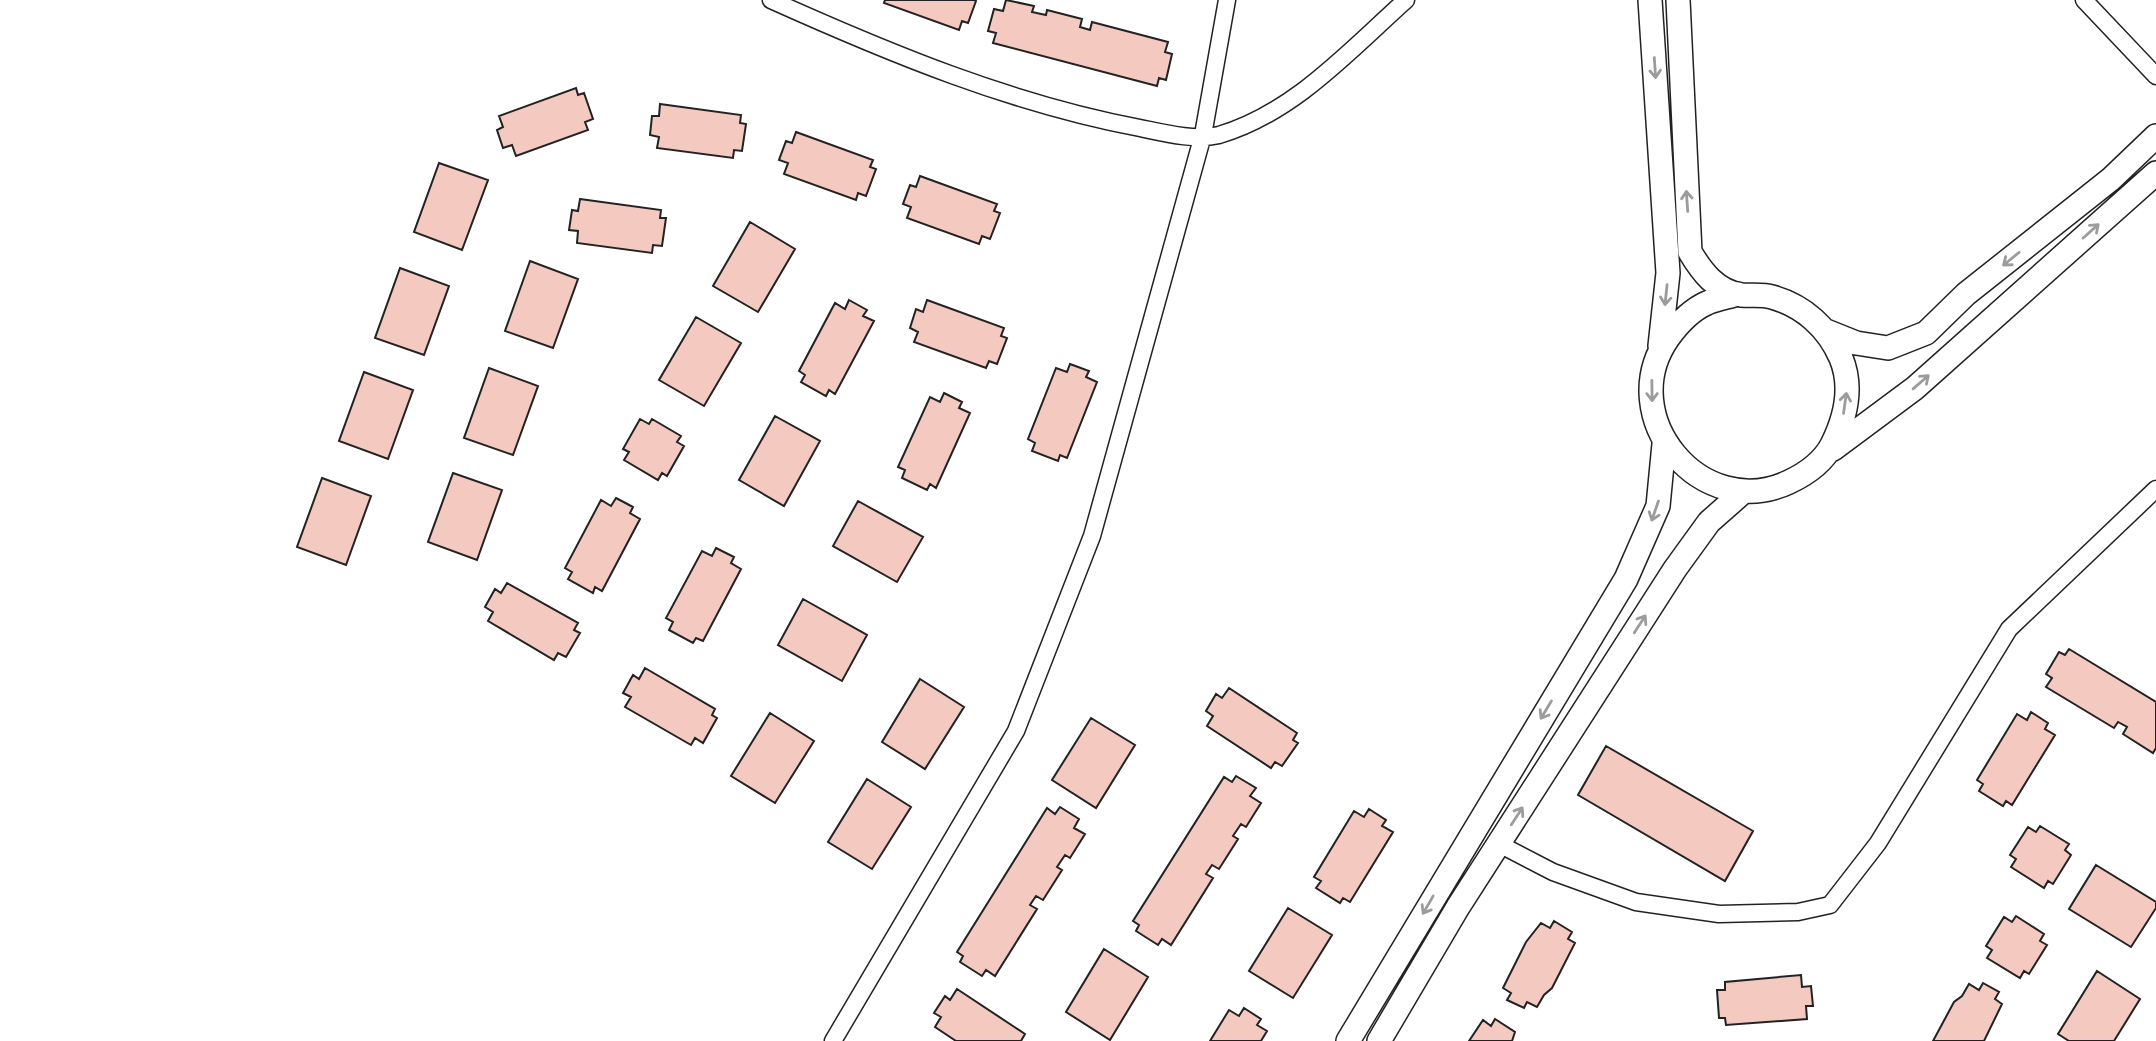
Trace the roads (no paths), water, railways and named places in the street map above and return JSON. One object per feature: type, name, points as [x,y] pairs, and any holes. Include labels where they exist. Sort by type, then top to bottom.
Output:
[{"type":"street","points":[[771,0],[872,46],[1072,116],[1178,135],[1217,135],[1289,104],[1406,0]]},
{"type":"street","points":[[832,1041],[1016,731],[1091,536],[1203,135],[1227,0]]},
{"type":"street","points":[[1650,0],[1668,272],[1660,350],[1651,382],[1652,414],[1664,444],[1685,468],[1712,485],[1743,492],[1775,488],[1804,475],[1827,453],[1915,388],[2156,173]]},
{"type":"street","points":[[1678,0],[1690,252],[1702,273],[1719,286],[1738,294],[1771,296],[1781,300],[1801,309],[1826,331],[1856,343],[1888,348],[1926,333],[1966,294],[2111,178],[2156,136]]},
{"type":"street","points":[[2084,0],[2156,76]]},
{"type":"street","points":[[1660,350],[1679,323],[1688,316],[1706,304],[1738,294]]},
{"type":"street","points":[[1826,331],[1842,360],[1847,393],[1842,424],[1827,453]]},
{"type":"street","points":[[1348,1041],[1626,579],[1658,506],[1664,444]]},
{"type":"street","points":[[1499,844],[1553,872],[1636,902],[1718,914],[1798,912],[1830,905],[1878,843],[2009,629],[2156,489]]},
{"type":"street","points":[[1379,1041],[1499,844],[1675,569],[1709,522],[1743,492]]}]
